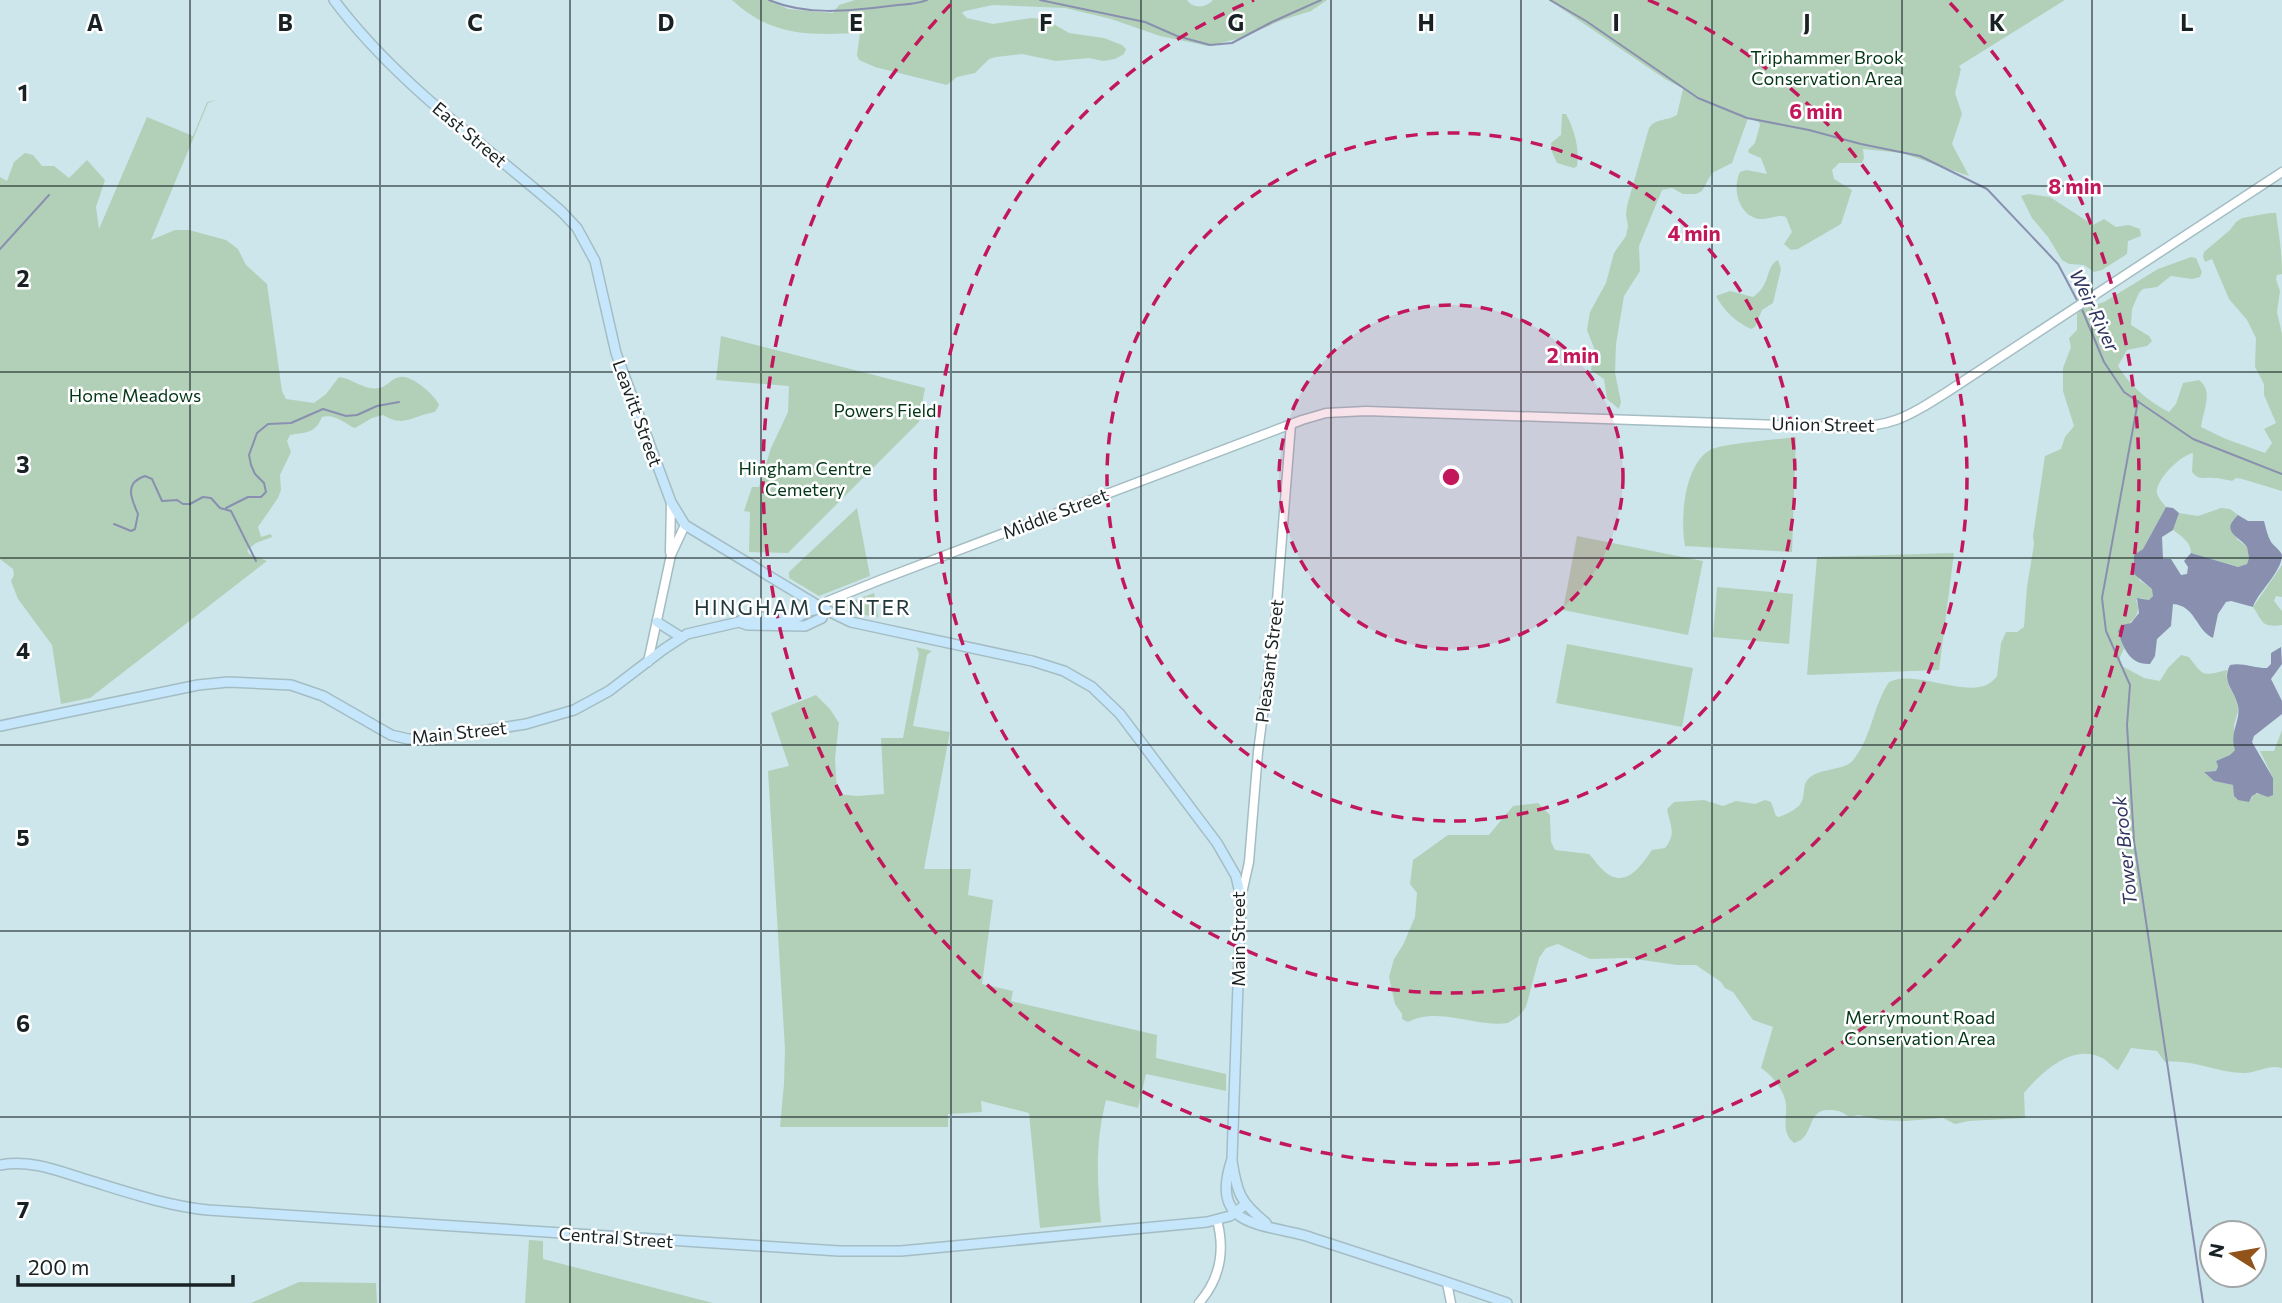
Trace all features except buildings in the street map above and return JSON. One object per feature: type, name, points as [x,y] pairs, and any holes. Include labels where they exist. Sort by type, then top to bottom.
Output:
[{"type":"main road","name":"East Street","points":[[334,0],[398,71],[570,219],[592,252],[598,271]]},
{"type":"main road","name":"Leavitt Street","points":[[598,271],[616,353],[671,502]]},
{"type":"main road","points":[[671,502],[685,525],[822,608]]},
{"type":"main road","name":"Main Street","points":[[0,726],[198,685],[263,682],[290,685],[323,696],[391,735],[408,739],[430,739],[526,724],[574,710],[609,691],[681,637],[698,630],[739,622],[747,617],[760,621],[796,618],[822,608],[857,624],[1041,663],[1064,671],[1091,687],[1120,714],[1217,843],[1236,876],[1241,898],[1232,1159],[1225,1188],[1236,1214]]},
{"type":"main road","points":[[657,622],[681,637]]},
{"type":"main road","points":[[1232,1159],[1235,1185],[1245,1205],[1270,1226]]},
{"type":"main road","name":"Central Street","points":[[0,1165],[18,1163],[42,1166],[187,1208],[839,1251],[901,1251],[1217,1220],[1236,1214]]},
{"type":"main road","points":[[1245,1205],[1236,1214],[1245,1220],[1507,1303]]},
{"type":"street","name":"Union Street","points":[[1292,424],[1326,413],[1366,411],[1874,427],[1894,422],[1918,410],[2282,172]]},
{"type":"street","name":"Middle Street","points":[[822,608],[828,601],[850,592],[1292,424]]},
{"type":"street","name":"Pleasant Street","points":[[1241,898],[1249,862],[1258,752],[1276,613],[1292,424]]},
{"type":"street","name":"Leavitt Street","points":[[648,662],[671,555],[671,502]]},
{"type":"street","name":"Leavitt Street","points":[[671,555],[685,525]]},
{"type":"street","points":[[1199,1303],[1209,1291],[1219,1268],[1221,1243],[1217,1220]]},
{"type":"street","points":[[1447,1283],[1451,1303]]},
{"type":"green space","points":[[732,0],[769,0],[788,9],[833,13],[839,5],[855,0],[1187,0],[1200,6],[1213,0],[1327,0],[1311,11],[1241,38],[1208,46],[1160,36],[1111,19],[1065,8],[993,5],[965,11],[962,13],[967,18],[993,24],[1031,18],[1045,19],[1069,33],[1104,38],[1126,49],[1124,54],[1115,59],[1103,61],[1089,58],[1056,61],[1022,54],[996,57],[989,59],[975,73],[957,77],[947,85],[875,67],[859,60],[857,55],[860,33],[792,31],[762,21]]},
{"type":"green space","name":"Triphammer Brook Conservation Area","points":[[1549,0],[2065,0],[1959,66],[1961,69],[1955,93],[1962,114],[1952,144],[1969,176],[1902,153],[1863,149],[1862,163],[1839,163],[1832,170],[1834,179],[1852,190],[1841,224],[1798,249],[1791,250],[1784,244],[1792,232],[1786,217],[1764,219],[1749,215],[1737,195],[1740,172],[1747,170],[1767,174],[1761,158],[1749,153],[1760,125],[1748,118],[1732,163],[1712,173],[1702,191],[1683,194],[1672,188],[1662,190],[1639,246],[1640,271],[1624,296],[1616,344],[1615,373],[1621,402],[1619,409],[1607,399],[1604,379],[1591,370],[1594,348],[1587,330],[1590,312],[1606,283],[1614,253],[1626,236],[1627,206],[1649,128],[1677,115],[1683,89],[1701,98],[1665,79]]},
{"type":"green space","name":"Home Meadows","points":[[216,100],[208,103],[151,240],[175,230],[189,230],[226,240],[238,249],[246,265],[267,284],[282,391],[286,399],[314,403],[326,394],[339,377],[376,388],[396,378],[405,377],[422,386],[439,405],[435,412],[408,420],[397,421],[383,415],[355,428],[336,418],[322,417],[313,429],[290,435],[287,441],[291,452],[280,475],[281,490],[258,527],[261,537],[271,534],[272,537],[247,550],[249,554],[267,561],[90,698],[61,704],[52,645],[18,599],[11,581],[13,569],[0,559],[0,177],[7,181],[14,162],[25,153],[33,155],[42,166],[54,166],[69,178],[87,160],[105,180],[96,207],[99,229],[147,117],[193,136],[207,102]]},
{"type":"green space","points":[[1562,114],[1566,114],[1576,139],[1578,160],[1574,168],[1557,163],[1552,152],[1551,143],[1561,135]]},
{"type":"green space","points":[[2028,194],[2050,197],[2093,225],[2104,219],[2116,227],[2129,225],[2140,229],[2141,236],[2128,241],[2127,254],[2102,270],[2094,272],[2084,265],[2069,264],[2062,260],[2032,218],[2021,196]]},
{"type":"green space","name":"Merrymount Road Conservation Area","points":[[2276,213],[2282,266],[2282,274],[2277,275],[2276,279],[2280,291],[2277,312],[2282,334],[2282,491],[2236,478],[2232,481],[2200,478],[2192,472],[2193,453],[2176,463],[2164,475],[2157,488],[2157,493],[2166,507],[2143,549],[2138,553],[2139,580],[2153,589],[2153,596],[2149,600],[2136,600],[2137,615],[2118,631],[2124,649],[2120,665],[2144,678],[2160,681],[2181,655],[2189,657],[2204,673],[2227,670],[2227,681],[2238,709],[2234,726],[2235,750],[2216,761],[2216,771],[2204,772],[2214,781],[2233,785],[2235,798],[2249,802],[2254,794],[2260,794],[2273,778],[2260,751],[2274,751],[2282,730],[2282,1068],[2272,1067],[2249,1073],[2234,1072],[2185,1062],[2165,1062],[2157,1051],[2131,1048],[2118,1070],[2100,1057],[2078,1054],[2048,1069],[2024,1093],[2025,1118],[1955,1124],[1943,1118],[1905,1121],[1881,1120],[1859,1115],[1849,1117],[1839,1111],[1828,1110],[1816,1114],[1805,1136],[1794,1143],[1787,1135],[1786,1105],[1781,1089],[1761,1068],[1773,1027],[1753,1020],[1733,992],[1696,965],[1628,958],[1590,959],[1558,944],[1546,948],[1539,958],[1526,1007],[1508,1023],[1483,1023],[1432,1016],[1408,1022],[1402,1019],[1402,1014],[1395,1004],[1389,977],[1394,959],[1415,917],[1417,893],[1410,884],[1413,860],[1448,835],[1489,835],[1513,806],[1538,803],[1550,815],[1551,842],[1555,850],[1589,854],[1612,876],[1626,877],[1638,869],[1652,850],[1665,848],[1669,843],[1672,829],[1667,809],[1674,802],[1704,800],[1723,806],[1736,801],[1755,804],[1765,800],[1771,802],[1776,816],[1794,810],[1802,802],[1805,784],[1811,777],[1844,766],[1854,759],[1865,741],[1879,701],[1889,682],[1916,679],[1976,687],[1988,684],[1997,676],[2001,643],[2006,632],[2017,632],[2024,627],[2033,536],[2045,456],[2061,449],[2065,437],[2074,426],[2063,391],[2063,368],[2071,347],[2069,338],[2077,330],[2077,314],[2080,310],[2104,302],[2158,269],[2191,257],[2196,258],[2202,272],[2200,277],[2192,279],[2171,276],[2157,287],[2143,289],[2139,293],[2132,309],[2131,325],[2149,336],[2152,341],[2147,346],[2127,350],[2118,366],[2140,392],[2169,412],[2176,404],[2183,383],[2199,380],[2207,395],[2201,427],[2265,453],[2272,443],[2264,429],[2276,423],[2264,395],[2264,384],[2255,367],[2256,338],[2247,320],[2229,299],[2212,259],[2205,262],[2203,257],[2204,252],[2242,218]]},
{"type":"green space","points":[[1778,260],[1781,269],[1773,303],[1762,310],[1755,327],[1751,329],[1731,316],[1716,296],[1730,291],[1753,297],[1763,287],[1771,267]]},
{"type":"green space","name":"Hingham Centre Cemetery","points":[[721,336],[925,388],[919,422],[788,553],[749,552],[750,512],[744,511],[752,487],[759,487],[771,448],[788,412],[789,386],[716,380]]},
{"type":"green space","points":[[1796,437],[1792,552],[1685,546],[1683,522],[1686,494],[1689,480],[1701,457],[1716,448]]},
{"type":"green space","points":[[857,508],[870,576],[819,596],[789,578],[789,572]]},
{"type":"green space","points":[[2221,508],[2230,509],[2238,515],[2232,521],[2237,539],[2247,547],[2247,564],[2238,567],[2191,553],[2187,542],[2173,530],[2179,513],[2198,516]]},
{"type":"green space","points":[[1577,536],[1703,561],[1688,635],[1563,610]]},
{"type":"green space","points":[[1954,553],[1939,670],[1807,675],[1817,557]]},
{"type":"green space","points":[[2282,565],[2282,597],[2276,596],[2274,601],[2282,611],[2282,625],[2270,625],[2263,622],[2253,607]]},
{"type":"green space","points":[[1717,587],[1793,594],[1789,644],[1713,637]]},
{"type":"green space","points":[[874,593],[878,617],[850,613],[842,609],[844,604]]},
{"type":"green space","points":[[1567,644],[1693,668],[1682,727],[1556,703]]},
{"type":"green space","points":[[916,647],[932,651],[927,655],[913,726],[950,732],[924,869],[971,869],[968,895],[993,900],[982,984],[1013,991],[1011,1001],[1157,1035],[1156,1058],[1226,1074],[1226,1091],[1146,1074],[1138,1108],[1106,1100],[1098,1161],[1101,1222],[1040,1228],[1029,1113],[981,1101],[982,1112],[948,1114],[948,1127],[780,1127],[785,1049],[768,771],[789,766],[771,713],[816,695],[839,723],[835,758],[837,794],[884,794],[881,738],[903,738],[919,653]]},
{"type":"green space","points":[[529,1240],[543,1241],[543,1259],[713,1303],[525,1303]]},
{"type":"green space","points":[[299,1282],[376,1283],[377,1303],[251,1303]]},
{"type":"water","points":[[2166,507],[2179,513],[2173,530],[2162,537],[2163,559],[2171,559],[2181,575],[2187,574],[2188,567],[2184,561],[2191,553],[2238,567],[2247,564],[2247,547],[2231,529],[2238,515],[2248,521],[2264,521],[2271,542],[2282,555],[2281,562],[2253,607],[2226,602],[2218,614],[2213,638],[2202,629],[2191,613],[2173,604],[2171,626],[2157,639],[2155,656],[2150,664],[2143,664],[2128,654],[2118,631],[2122,625],[2131,623],[2139,613],[2137,598],[2149,600],[2153,596],[2152,589],[2134,574],[2134,555],[2143,549]]},
{"type":"water","points":[[2281,647],[2282,664],[2271,679],[2282,701],[2282,714],[2254,736],[2252,742],[2273,778],[2273,795],[2268,797],[2257,793],[2249,802],[2238,800],[2234,796],[2233,785],[2214,781],[2204,772],[2216,771],[2216,761],[2235,750],[2233,738],[2238,706],[2228,682],[2228,671],[2230,665],[2234,664],[2267,668],[2271,664],[2271,653]]},
{"type":"waterway","name":"Weir River","points":[[769,0],[798,8],[828,11],[927,0]]},
{"type":"waterway","name":"Weir River","points":[[1040,0],[1145,22],[1177,36],[1210,45],[1232,43],[1321,0]]},
{"type":"waterway","name":"Weir River","points":[[1550,0],[1586,21],[1698,98],[1747,118],[1920,156],[1987,189],[2058,264],[2078,302]]},
{"type":"waterway","points":[[0,249],[49,195]]},
{"type":"waterway","name":"Weir River","points":[[2081,307],[2104,362],[2124,392],[2193,439],[2282,474]]},
{"type":"waterway","name":"Tower Brook","points":[[2138,401],[2102,598],[2106,631],[2130,685],[2127,725],[2134,841],[2203,1303]]},
{"type":"waterway","points":[[226,508],[248,497],[261,497],[266,492],[264,483],[255,474],[249,455],[257,433],[268,424],[291,423],[323,409],[346,416],[357,415],[377,406],[399,402]]},
{"type":"waterway","points":[[114,524],[131,531],[135,529],[138,514],[131,492],[134,483],[145,476],[152,479],[162,501],[177,500],[190,504],[203,497],[211,498],[220,508],[231,511],[256,561]]},
{"type":"district","name":"HINGHAM CENTER","points":[[803,606]]},
{"type":"park label","name":"Powers Field","points":[[885,410]]}]
